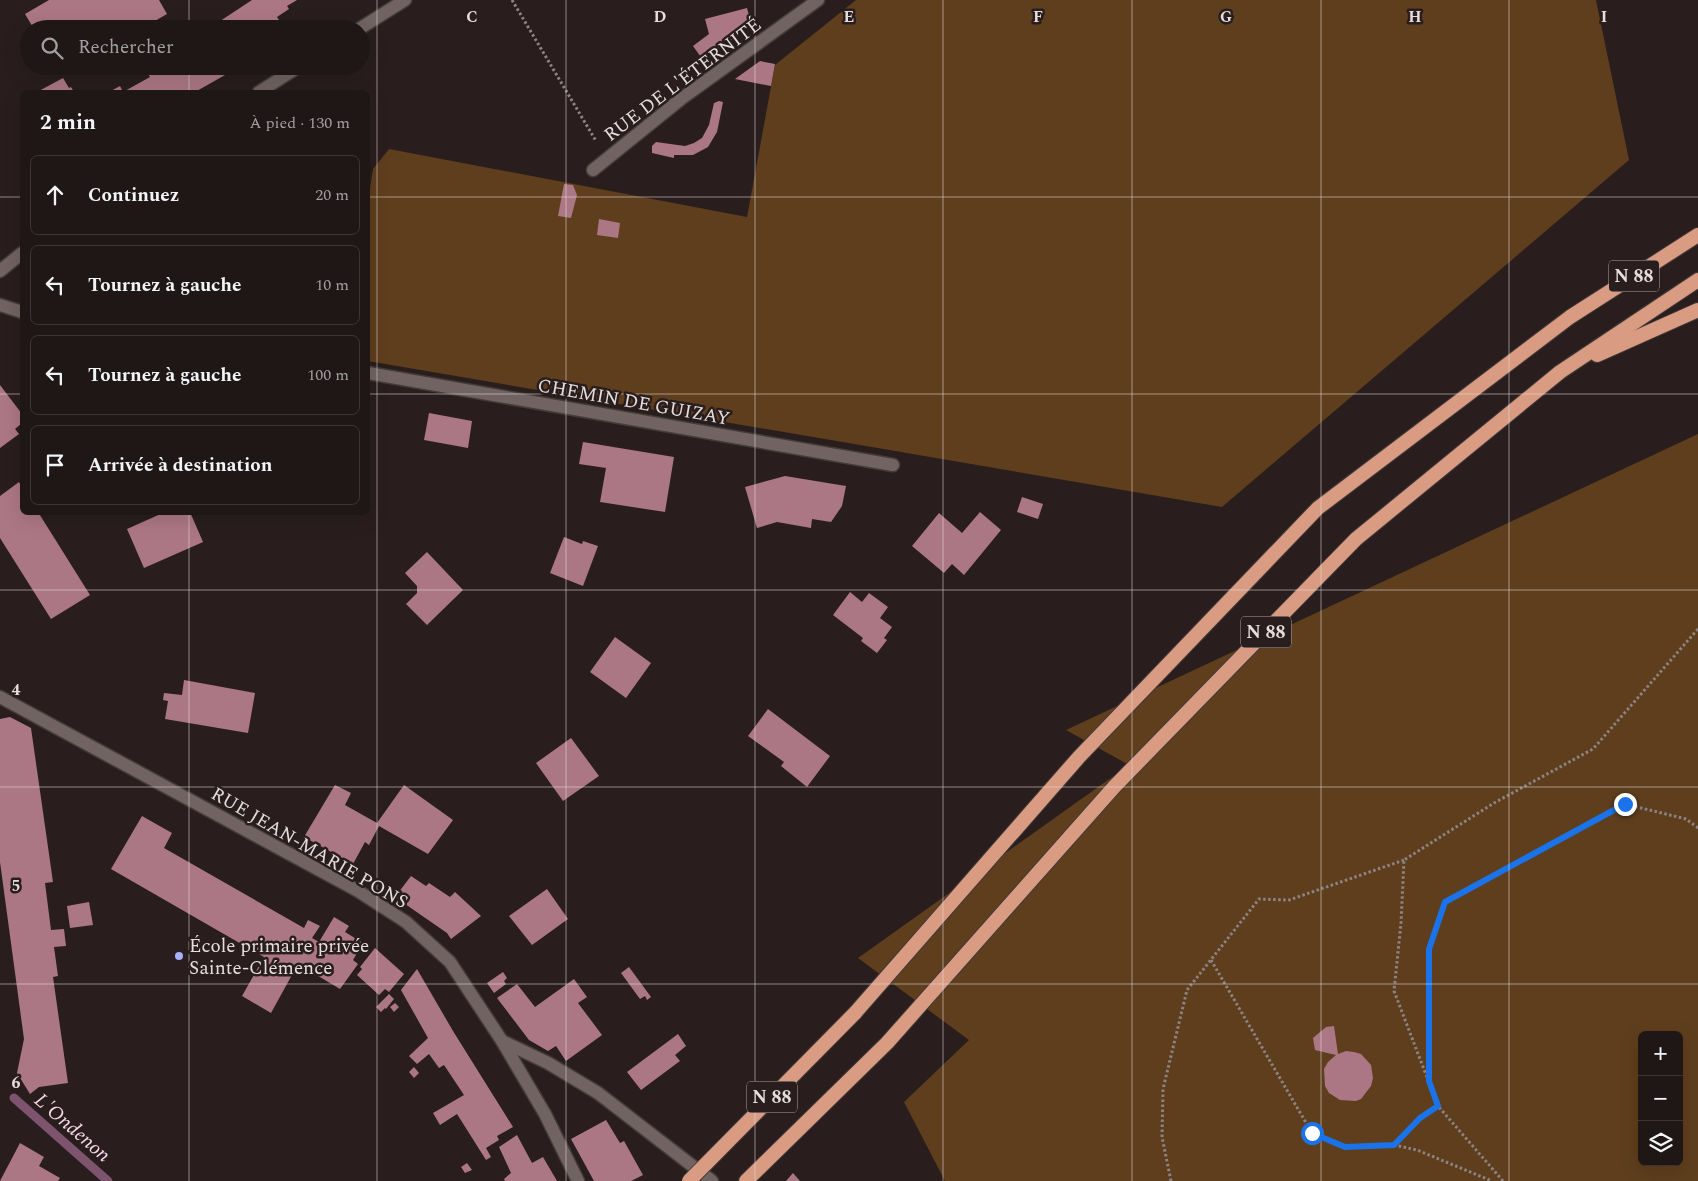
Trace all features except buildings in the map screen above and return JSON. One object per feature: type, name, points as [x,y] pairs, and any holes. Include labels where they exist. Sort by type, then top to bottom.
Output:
[{"type":"highway","name":"N 88","points":[[689,1181],[855,1014],[1079,757],[1318,508],[1570,317],[1698,236]]},
{"type":"highway","name":"N 88","points":[[746,1181],[887,1042],[1114,787],[1356,539],[1560,372],[1698,280]]},
{"type":"highway","points":[[1560,372],[1698,310]]},
{"type":"street","points":[[370,22],[405,0]]},
{"type":"street","name":"RUE DE L'ÉTERNITÉ","points":[[593,170],[681,99],[818,0]]},
{"type":"street","points":[[262,90],[286,75]]},
{"type":"street","points":[[0,271],[20,255]]},
{"type":"street","points":[[0,305],[20,311]]},
{"type":"street","name":"CHEMIN DE GUIZAY","points":[[370,373],[893,465]]},
{"type":"street","name":"RUE JEAN-MARIE PONS","points":[[0,697],[358,891],[406,922],[450,962],[502,1041],[545,1114],[578,1181]]},
{"type":"street","points":[[502,1041],[548,1063],[598,1093],[712,1181]]},
{"type":"path","points":[[512,0],[607,160]]},
{"type":"path","points":[[1171,1181],[1162,1137],[1163,1090],[1187,990],[1259,900],[1289,900],[1404,860],[1494,803],[1593,749],[1698,629]]},
{"type":"path","points":[[1429,1081],[1429,949],[1445,902],[1625,804],[1686,819],[1698,828]]},
{"type":"path","points":[[1404,860],[1401,923],[1394,991],[1438,1106],[1503,1181]]},
{"type":"path","points":[[1211,960],[1312,1133],[1345,1147],[1394,1145],[1417,1150],[1492,1181]]},
{"type":"path","points":[[1394,1145],[1420,1118],[1438,1106]]},
{"type":"shaded area","points":[[856,0],[1596,0],[1629,160],[1222,507],[370,361],[370,188],[373,169],[389,149],[747,217],[775,65]]},
{"type":"shaded area","points":[[1698,434],[1698,1181],[945,1181],[904,1102],[969,1040],[858,958],[1129,765],[1066,730]]},
{"type":"waterway","name":"L'Ondenon","points":[[14,1098],[108,1181]]},
{"type":"place","name":"École primaire privée Sainte-Clémence","points":[[179,956]]},
{"type":"route","points":[[1312,1133],[1345,1147],[1394,1145],[1420,1118],[1438,1106],[1429,1081],[1429,949],[1445,902],[1625,804]]}]
